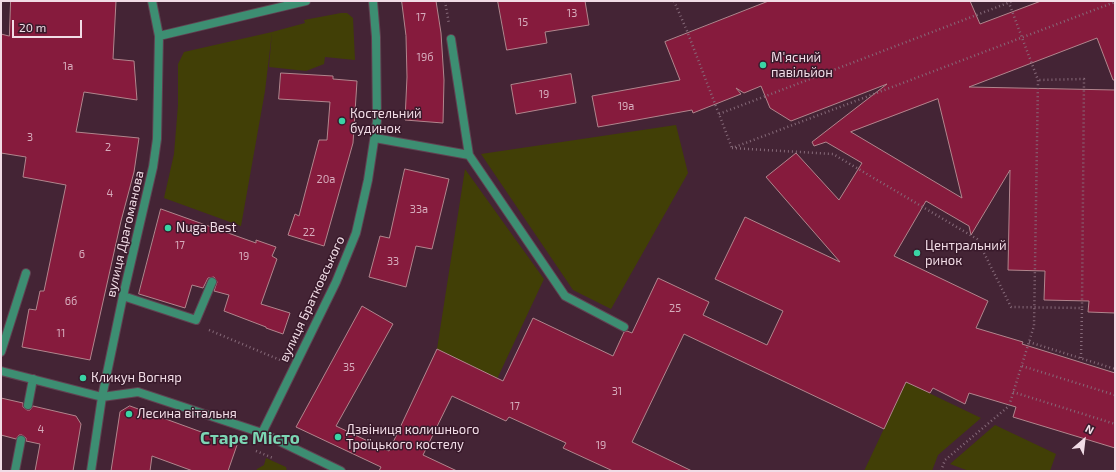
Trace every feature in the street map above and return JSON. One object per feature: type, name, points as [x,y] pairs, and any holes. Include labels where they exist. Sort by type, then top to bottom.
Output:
[{"type":"street","name":"вулиця Драгоманова","points":[[91,471],[102,397],[123,296],[153,167],[157,139],[159,36],[152,1]]},
{"type":"street","points":[[159,36],[306,1]]},
{"type":"street","name":"вулиця Братковського","points":[[262,434],[336,282],[356,232],[368,180],[377,121],[376,37],[373,1]]},
{"type":"street","points":[[451,38],[469,155],[565,296],[624,327]]},
{"type":"street","points":[[375,138],[469,155]]},
{"type":"street","points":[[1,352],[26,273]]},
{"type":"street","points":[[123,296],[196,320],[212,282]]},
{"type":"street","points":[[1,371],[102,397],[138,392],[262,434],[341,471]]},
{"type":"street","points":[[28,405],[33,379]]},
{"type":"street","points":[[15,471],[21,440]]},
{"type":"path","points":[[445,1],[451,38]]},
{"type":"path","points":[[674,1],[732,148]]},
{"type":"path","points":[[719,114],[1013,1]]},
{"type":"path","points":[[732,148],[1115,2]]},
{"type":"path","points":[[941,471],[945,460],[1009,406],[1034,326],[1038,80],[1008,3]]},
{"type":"path","points":[[1038,80],[1084,79],[1081,358]]},
{"type":"path","points":[[732,148],[833,154],[977,239],[1011,307],[1082,308]]},
{"type":"path","points":[[196,320],[207,329],[278,360],[297,361]]},
{"type":"path","points":[[1029,342],[1115,369]]},
{"type":"path","points":[[1022,366],[1115,395]]},
{"type":"path","points":[[1014,392],[1115,424]]},
{"type":"shaded area","points":[[347,13],[353,18],[355,60],[325,57],[324,64],[306,71],[269,67],[272,32],[305,23],[304,20]]},
{"type":"shaded area","points":[[272,32],[265,91],[241,226],[164,198],[174,154],[178,105],[178,64],[184,52]]},
{"type":"shaded area","points":[[676,125],[688,173],[611,309],[573,290],[481,154]]},
{"type":"shaded area","points":[[465,169],[544,279],[497,379],[437,349]]},
{"type":"shaded area","points":[[906,382],[981,418],[938,455],[932,471],[864,471]]},
{"type":"shaded area","points":[[995,425],[1056,454],[1050,471],[969,471],[950,464]]},
{"type":"shaded area","points":[[266,458],[286,467],[287,471],[256,471],[264,465]]},
{"type":"building","points":[[11,1],[116,1],[113,59],[134,61],[137,100],[84,92],[76,132],[139,138],[134,172],[121,221],[90,360],[22,347],[29,309],[36,310],[40,291],[44,291],[66,185],[23,177],[26,157],[1,153],[1,34],[9,36]]},
{"type":"building","points":[[402,1],[436,1],[441,33],[444,80],[443,123],[405,120],[407,77],[406,36]]},
{"type":"building","points":[[498,1],[585,1],[589,25],[545,32],[547,43],[507,50]]},
{"type":"building","name":"Центральний ринок","points":[[769,1],[970,1],[980,24],[1041,1],[1115,1],[1115,80],[1113,80],[1097,38],[969,87],[1115,90],[1115,313],[1088,312],[1089,301],[1044,300],[1045,271],[1008,270],[1010,170],[971,235],[969,226],[926,201],[894,256],[988,301],[976,328],[1115,373],[1115,448],[1013,417],[1016,407],[969,393],[965,404],[933,388],[930,393],[906,382],[884,429],[684,334],[632,442],[692,471],[613,471],[563,448],[566,443],[509,417],[506,421],[452,396],[423,455],[457,471],[379,471],[381,467],[296,427],[362,306],[393,324],[336,426],[389,451],[437,349],[503,381],[533,318],[613,356],[624,332],[627,331],[632,333],[658,278],[709,302],[703,315],[767,345],[783,311],[715,279],[745,217],[840,262],[766,177],[796,153],[839,200],[862,163],[826,142],[814,146],[812,142],[887,84],[791,121],[770,108],[761,86],[744,93],[736,88],[741,94],[693,113],[692,110],[598,127],[592,96],[680,80],[665,42]],"holes":[[[938,99],[962,198],[851,132]]]},
{"type":"building","points":[[281,73],[333,76],[333,79],[357,81],[353,143],[324,246],[288,235],[295,214],[299,216],[319,140],[327,140],[330,102],[279,99]]},
{"type":"building","points":[[571,74],[576,103],[516,114],[511,85]]},
{"type":"building","points":[[405,169],[449,179],[432,249],[416,246],[406,287],[369,277],[380,236],[389,238]]},
{"type":"building","points":[[161,209],[256,243],[256,240],[276,247],[272,256],[277,259],[261,304],[290,313],[283,334],[224,311],[229,295],[214,291],[217,282],[214,277],[208,278],[203,288],[192,285],[185,308],[139,294]]},
{"type":"building","points":[[1,398],[23,403],[23,407],[27,410],[30,410],[33,406],[76,416],[81,424],[73,471],[35,471],[40,444],[26,441],[26,438],[22,435],[19,435],[16,439],[1,435]]},
{"type":"building","points":[[130,406],[237,445],[228,471],[193,471],[152,456],[150,471],[111,471],[120,412]]},
{"type":"place","name":"М'ясний павільйон","points":[[763,65]]},
{"type":"place","name":"Костельний будинок","points":[[342,121]]},
{"type":"place","name":"Nuga Best","points":[[168,228]]},
{"type":"place","name":"Центральний ринок","points":[[917,253]]},
{"type":"place","name":"Кликун Вогняр","points":[[83,378]]},
{"type":"place","name":"Лесина вітальня","points":[[129,414]]},
{"type":"place","name":"Дзвіниця колишнього Троїцького костелу","points":[[338,437]]},
{"type":"district","name":"Старе Місто","points":[[250,438]]}]
